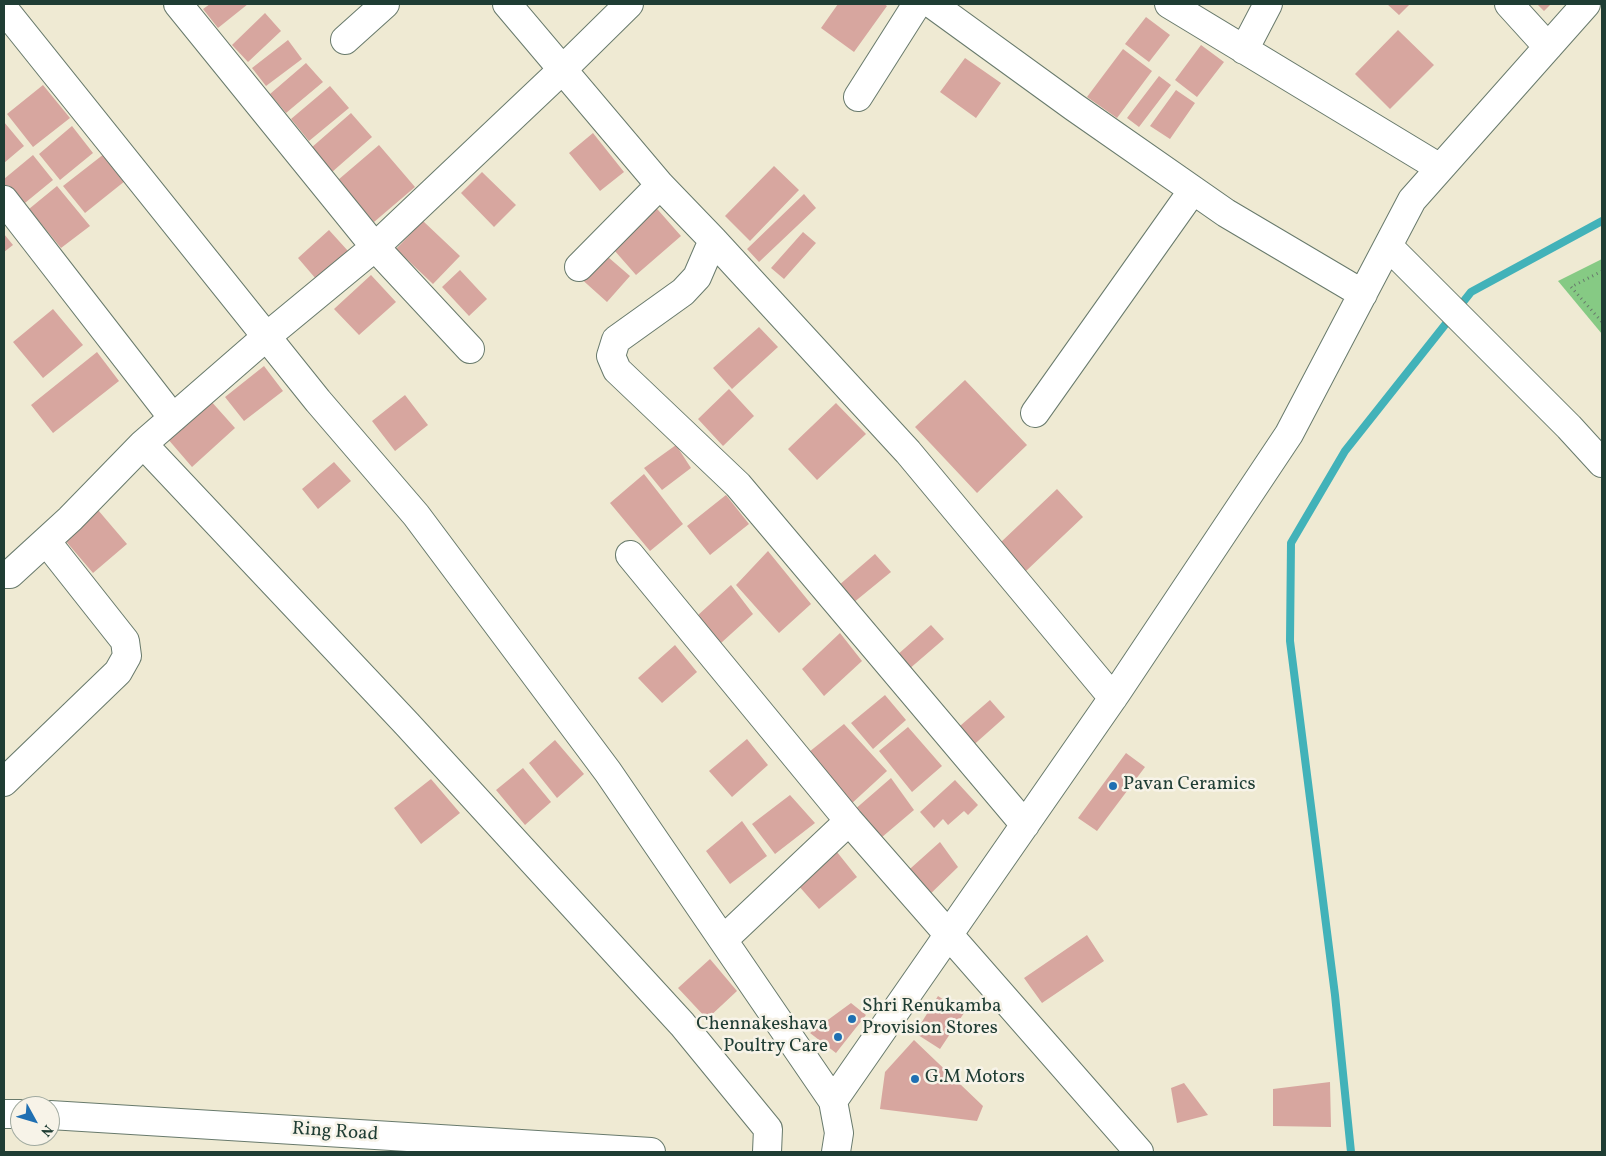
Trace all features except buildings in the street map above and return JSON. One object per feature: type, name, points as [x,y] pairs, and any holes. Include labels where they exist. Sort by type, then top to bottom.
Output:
[{"type":"street","points":[[178,4],[375,247],[470,349]]},
{"type":"street","points":[[345,40],[385,4]]},
{"type":"street","points":[[507,4],[660,185],[908,452],[1112,698]]},
{"type":"street","points":[[4,574],[10,574],[46,541],[143,444],[266,337],[375,247],[629,4]]},
{"type":"street","points":[[858,97],[917,4]]},
{"type":"street","points":[[932,4],[1226,213],[1363,294]]},
{"type":"street","points":[[1169,4],[1440,168]]},
{"type":"street","points":[[1244,50],[1268,4]]},
{"type":"street","points":[[1509,4],[1548,47]]},
{"type":"street","points":[[833,1101],[1112,698],[1289,434],[1412,200],[1586,4]]},
{"type":"street","points":[[4,9],[318,401],[416,515],[608,772],[833,1101],[839,1133],[836,1152]]},
{"type":"street","points":[[579,267],[660,185]]},
{"type":"street","points":[[1035,414],[1192,190]]},
{"type":"street","points":[[4,200],[173,418]]},
{"type":"street","points":[[713,240],[697,277],[683,292],[616,340],[610,356],[617,370],[738,485],[1025,825]]},
{"type":"street","points":[[1388,246],[1569,427],[1602,463]]},
{"type":"street","points":[[143,444],[414,732],[682,1024],[768,1129],[768,1152]]},
{"type":"street","points":[[4,782],[118,672],[127,656],[125,641],[46,541]]},
{"type":"street","points":[[630,555],[849,821],[1138,1152]]},
{"type":"street","points":[[723,940],[849,821]]},
{"type":"street","name":"Ring Road","points":[[60,1116],[651,1152]]},
{"type":"path","points":[[1602,271],[1571,287],[1602,322]]},
{"type":"green space","points":[[1602,259],[1602,334],[1558,281]]},
{"type":"waterway","points":[[1351,1152],[1335,995],[1290,641],[1291,543],[1345,451],[1471,292],[1602,221]]},
{"type":"place","name":"Pavan Ceramics","points":[[1113,786]]},
{"type":"place","name":"Shri Renukamba Provision Stores","points":[[852,1019]]},
{"type":"place","name":"Chennakeshava Poultry Care","points":[[838,1037]]},
{"type":"place","name":"G.M Motors","points":[[915,1079]]}]
